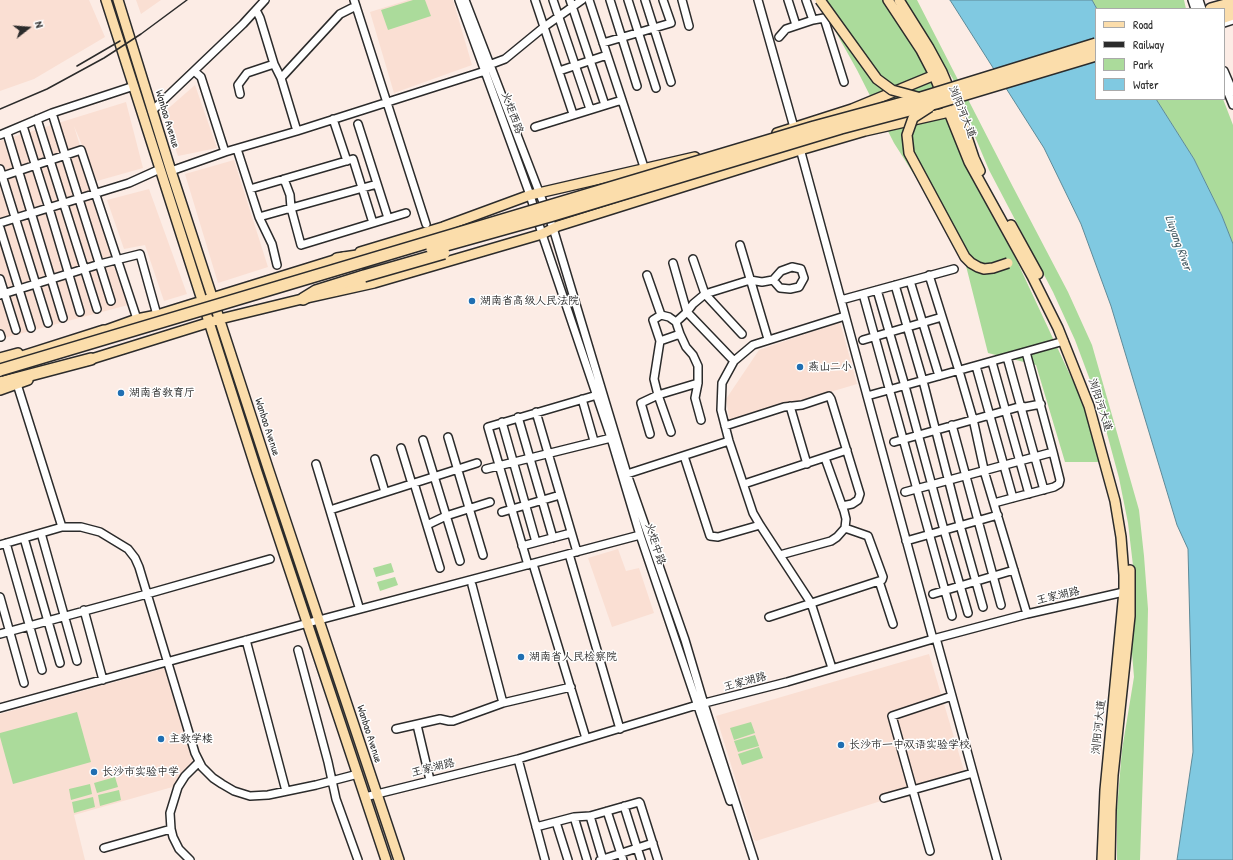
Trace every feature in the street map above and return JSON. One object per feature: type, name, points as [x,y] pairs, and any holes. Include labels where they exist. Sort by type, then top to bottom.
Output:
[{"type":"highway","points":[[1219,8],[1233,3]]},
{"type":"highway","points":[[0,377],[547,212],[814,127],[921,98],[1095,44]]},
{"type":"highway","points":[[0,370],[841,128],[936,103],[1095,55]]},
{"type":"highway","points":[[337,259],[371,254],[517,211],[547,212]]},
{"type":"highway","points":[[303,299],[316,291],[530,228],[547,212]]},
{"type":"highway","points":[[0,364],[104,331]]},
{"type":"highway","points":[[0,383],[91,359]]},
{"type":"main road","name":"Wanbao Avenue","points":[[106,0],[257,472],[366,796],[386,860]]},
{"type":"main road","name":"Wanbao Avenue","points":[[118,0],[171,171],[398,860]]},
{"type":"main road","points":[[820,0],[877,80],[892,90],[921,98]]},
{"type":"main road","name":"浏阳河大道","points":[[888,0],[938,73]]},
{"type":"main road","name":"浏阳河大道","points":[[899,0],[929,48],[953,110],[974,158],[1063,325],[1081,366],[1095,404],[1120,500],[1126,536],[1127,591],[1105,790],[1102,860]]},
{"type":"main road","points":[[1218,8],[1231,0]]},
{"type":"main road","points":[[0,358],[104,331],[137,319],[156,315],[443,227],[534,194],[706,155],[852,109],[938,73]]},
{"type":"main road","points":[[936,103],[913,118],[907,135],[909,153],[965,257],[978,268],[984,269],[993,268],[1025,256]]},
{"type":"main road","points":[[0,390],[91,359],[209,322],[374,283],[542,234],[553,228],[713,176],[800,150],[865,131],[953,110]]},
{"type":"main road","name":"浏阳河大道","points":[[1025,256],[1064,341],[1090,406],[1115,501],[1121,537],[1124,575],[1130,616],[1113,775],[1110,860]]},
{"type":"street","points":[[152,111],[243,24],[265,0]]},
{"type":"street","name":"火炬西路","points":[[459,0],[487,68],[534,194],[553,228],[624,475]]},
{"type":"street","name":"火炬西路","points":[[465,0],[487,68]]},
{"type":"street","points":[[535,0],[573,114]]},
{"type":"street","points":[[553,0],[590,109]]},
{"type":"street","points":[[171,171],[225,152],[386,103],[487,68],[505,59],[558,17],[571,4],[582,0]]},
{"type":"street","points":[[588,0],[643,164]]},
{"type":"street","points":[[610,0],[637,86]]},
{"type":"street","points":[[628,0],[656,88]]},
{"type":"street","points":[[645,0],[671,82]]},
{"type":"street","points":[[603,43],[671,23],[663,0]]},
{"type":"street","points":[[682,0],[689,26]]},
{"type":"street","points":[[758,0],[868,396],[906,541],[952,696],[998,860]]},
{"type":"street","points":[[788,0],[796,25]]},
{"type":"street","points":[[806,0],[813,20]]},
{"type":"street","points":[[281,78],[340,14],[355,3],[426,224]]},
{"type":"street","points":[[571,4],[605,105]]},
{"type":"street","points":[[256,10],[260,18],[274,64],[281,78],[297,131]]},
{"type":"street","points":[[779,37],[786,29],[824,18],[844,82]]},
{"type":"street","points":[[559,71],[607,55]]},
{"type":"street","points":[[240,94],[238,85],[247,73],[274,64]]},
{"type":"street","points":[[194,71],[201,77],[225,152]]},
{"type":"street","points":[[1225,73],[1233,92]]},
{"type":"street","points":[[1225,85],[1233,105]]},
{"type":"street","points":[[63,318],[18,171],[3,134],[52,113],[134,86]]},
{"type":"street","points":[[535,127],[622,100]]},
{"type":"street","points":[[52,113],[80,198],[111,301]]},
{"type":"street","points":[[37,119],[97,309]]},
{"type":"street","points":[[333,120],[347,161]]},
{"type":"street","points":[[358,124],[388,218]]},
{"type":"street","points":[[23,126],[80,312]]},
{"type":"street","points":[[238,149],[259,218],[272,244],[277,265]]},
{"type":"street","points":[[48,322],[1,174],[18,171],[81,150],[137,319]]},
{"type":"street","points":[[250,189],[353,159],[373,223]]},
{"type":"street","points":[[0,223],[129,183],[160,170]]},
{"type":"street","points":[[284,179],[290,194],[291,208],[301,245],[406,213]]},
{"type":"street","points":[[259,218],[377,184]]},
{"type":"street","name":"火炬西路","points":[[534,194],[542,234]]},
{"type":"street","points":[[0,228],[31,328]]},
{"type":"street","name":"火炬中路","points":[[542,234],[624,475],[640,535],[700,705],[749,860]]},
{"type":"street","points":[[740,245],[768,339]]},
{"type":"street","points":[[2,295],[84,268],[140,254],[156,315]]},
{"type":"street","points":[[693,259],[705,294],[742,334]]},
{"type":"street","points":[[673,263],[688,312],[734,361]]},
{"type":"street","points":[[841,300],[954,269]]},
{"type":"street","points":[[647,275],[661,315]]},
{"type":"street","points":[[929,276],[945,323],[973,419],[994,503],[1027,614]]},
{"type":"street","points":[[0,279],[2,295],[16,330]]},
{"type":"street","points":[[676,322],[705,294],[750,280],[762,282],[773,280]]},
{"type":"street","points":[[910,281],[939,376]]},
{"type":"street","points":[[895,285],[923,381],[948,480],[983,607]]},
{"type":"street","points":[[877,290],[968,613]]},
{"type":"street","points":[[863,294],[952,616]]},
{"type":"street","points":[[671,432],[654,379],[660,341],[653,320],[661,315],[669,317],[676,322],[686,347],[693,355],[698,366],[698,383],[695,398],[701,420]]},
{"type":"street","points":[[832,668],[811,603],[760,525],[754,513],[724,426],[721,410],[722,384],[734,361],[753,345],[768,339],[845,316]]},
{"type":"street","points":[[863,340],[942,316]]},
{"type":"street","points":[[660,341],[680,334]]},
{"type":"street","points":[[868,396],[1064,341]]},
{"type":"street","points":[[994,503],[1054,487],[1059,484],[1060,480],[1026,352]]},
{"type":"street","points":[[1007,357],[1022,406],[1044,490]]},
{"type":"street","points":[[992,362],[1029,494]]},
{"type":"street","points":[[976,366],[1014,498]]},
{"type":"street","points":[[650,434],[641,403],[658,395],[698,383]]},
{"type":"street","points":[[17,384],[62,527]]},
{"type":"street","points":[[585,735],[531,564],[522,546],[488,427],[518,417],[597,396]]},
{"type":"street","points":[[724,426],[790,406],[802,405],[829,396],[832,399],[860,494],[858,500],[852,504],[842,506]]},
{"type":"street","points":[[582,400],[594,441]]},
{"type":"street","points":[[894,442],[990,414],[1022,406],[1025,407],[1041,404]]},
{"type":"street","points":[[790,406],[807,464]]},
{"type":"street","points":[[536,412],[577,552]]},
{"type":"street","points":[[518,417],[553,538]]},
{"type":"street","points":[[502,422],[536,542]]},
{"type":"street","points":[[952,425],[964,475],[1001,605]]},
{"type":"street","points":[[448,437],[484,555]]},
{"type":"street","points":[[486,470],[594,441],[611,438]]},
{"type":"street","points":[[423,440],[460,561]]},
{"type":"street","points":[[729,441],[624,475],[685,640],[700,705],[754,860]]},
{"type":"street","points":[[401,448],[440,568]]},
{"type":"street","points":[[744,484],[848,450]]},
{"type":"street","points":[[905,492],[1053,452]]},
{"type":"street","points":[[684,456],[710,536],[718,537],[760,525]]},
{"type":"street","points":[[780,555],[831,541],[845,528],[846,519],[825,458]]},
{"type":"street","points":[[376,459],[385,492]]},
{"type":"street","points":[[330,510],[477,463]]},
{"type":"street","points":[[316,464],[359,607]]},
{"type":"street","points":[[502,512],[560,495]]},
{"type":"street","points":[[427,525],[446,516],[490,502]]},
{"type":"street","points":[[906,541],[998,515]]},
{"type":"street","points":[[42,670],[30,625],[3,544],[62,527],[81,527],[100,532],[128,549],[135,558],[139,567],[191,742],[199,762],[213,778],[234,791],[250,796],[286,792],[358,774]]},
{"type":"street","points":[[770,617],[882,580],[883,577],[868,536],[845,528]]},
{"type":"street","points":[[41,533],[77,661]]},
{"type":"street","points":[[522,546],[571,533]]},
{"type":"street","points":[[0,708],[318,620],[640,535]]},
{"type":"street","points":[[24,538],[60,663]]},
{"type":"street","points":[[569,554],[620,729]]},
{"type":"street","points":[[0,634],[270,559]]},
{"type":"street","points":[[933,594],[1014,570]]},
{"type":"street","points":[[879,581],[893,624]]},
{"type":"street","points":[[472,585],[503,703]]},
{"type":"street","name":"王家湖路","points":[[366,796],[518,759],[700,705],[787,682],[935,639],[1027,614],[1127,591]]},
{"type":"street","points":[[0,597],[24,683]]},
{"type":"street","points":[[84,610],[103,680]]},
{"type":"street","points":[[246,640],[286,792]]},
{"type":"street","points":[[298,650],[326,754],[336,799],[358,860]]},
{"type":"street","points":[[396,729],[440,719],[453,721],[503,703],[571,687]]},
{"type":"street","points":[[930,851],[892,716],[952,696]]},
{"type":"street","points":[[417,725],[430,780]]},
{"type":"street","points":[[518,759],[545,860]]},
{"type":"street","points":[[190,860],[179,849],[171,828],[170,813],[178,787],[185,776],[199,762]]},
{"type":"street","points":[[884,798],[973,773]]},
{"type":"street","points":[[536,827],[574,817],[590,816],[640,802],[658,860]]},
{"type":"street","points":[[624,806],[641,860]]},
{"type":"street","points":[[607,811],[622,857]]},
{"type":"street","points":[[590,816],[602,860],[622,857],[638,848],[653,843]]},
{"type":"street","points":[[574,817],[587,860]]},
{"type":"street","points":[[556,822],[568,860]]},
{"type":"street","points":[[104,848],[171,828]]},
{"type":"shaded area","points":[[0,0],[89,0],[105,37],[34,79],[0,91]]},
{"type":"shaded area","points":[[136,0],[161,0],[141,14]]},
{"type":"shaded area","points":[[408,0],[453,0],[472,65],[394,93],[370,12]]},
{"type":"shaded area","points":[[195,85],[217,148],[178,156],[163,113]]},
{"type":"shaded area","points":[[126,102],[143,168],[97,181],[74,126],[128,305],[0,339],[0,141]]},
{"type":"shaded area","points":[[234,160],[268,267],[218,283],[185,174]]},
{"type":"shaded area","points":[[149,189],[187,294],[164,301],[145,245],[124,249],[107,200]]},
{"type":"shaded area","name":"燕山二小","points":[[840,322],[857,384],[730,422],[726,399],[759,350]]},
{"type":"shaded area","points":[[618,549],[626,571],[639,568],[654,613],[612,627],[588,558]]},
{"type":"shaded area","name":"长沙市一中双语实验学校","points":[[929,654],[965,774],[756,841],[754,840],[716,716]]},
{"type":"shaded area","name":"长沙市实验中学","points":[[165,668],[193,763],[183,782],[176,786],[74,815],[85,860],[0,860],[0,714]]},
{"type":"green space","points":[[413,0],[425,0],[431,16],[388,30],[381,10]]},
{"type":"green space","points":[[818,0],[886,0],[921,50],[972,179],[1015,257],[1085,407],[1101,462],[1065,462],[1036,365],[988,353],[962,250],[894,143],[857,70]]},
{"type":"green space","points":[[904,0],[917,0],[1068,292],[1092,345],[1139,510],[1148,609],[1140,860],[1117,860],[1117,809],[1122,750],[1134,677],[1132,653],[1134,574],[1128,523],[1119,478],[1099,404],[1075,340],[1053,292],[989,170],[953,79]]},
{"type":"green space","points":[[1092,0],[1184,0],[1186,8],[1096,8]]},
{"type":"green space","points":[[1157,100],[1223,100],[1233,125],[1233,244],[1222,216],[1194,159]]},
{"type":"green space","points":[[391,563],[394,572],[376,577],[373,568]]},
{"type":"green space","points":[[395,577],[398,585],[380,591],[377,582]]},
{"type":"green space","points":[[77,712],[91,762],[13,784],[0,733]]},
{"type":"green space","points":[[751,722],[755,733],[734,740],[730,728]]},
{"type":"green space","points":[[755,735],[759,746],[738,752],[734,741]]},
{"type":"green space","points":[[759,747],[763,758],[742,765],[738,754]]},
{"type":"green space","points":[[115,777],[118,787],[97,793],[94,783]]},
{"type":"green space","points":[[90,784],[92,794],[71,800],[69,789]]},
{"type":"green space","points":[[119,790],[121,800],[100,806],[98,795]]},
{"type":"green space","points":[[93,797],[95,807],[74,813],[72,802]]},
{"type":"water","name":"Liuyang River","points":[[950,0],[1092,0],[1096,8],[1095,8],[1095,100],[1157,100],[1194,159],[1222,216],[1233,244],[1233,860],[1177,860],[1193,752],[1188,549],[1177,525],[1111,306],[1081,224],[1044,148]]},
{"type":"railway","points":[[0,109],[47,89],[104,58],[141,34],[187,0]]},
{"type":"railway","points":[[77,66],[120,41]]},
{"type":"place","name":"湖南省高级人民法院","points":[[472,301]]},
{"type":"place","name":"燕山二小","points":[[800,367]]},
{"type":"place","name":"湖南省教育厅","points":[[121,393]]},
{"type":"place","name":"湖南省人民检察院","points":[[521,657]]},
{"type":"place","name":"主教学楼","points":[[161,739]]},
{"type":"place","name":"长沙市一中双语实验学校","points":[[841,745]]},
{"type":"place","name":"长沙市实验中学","points":[[94,772]]}]
